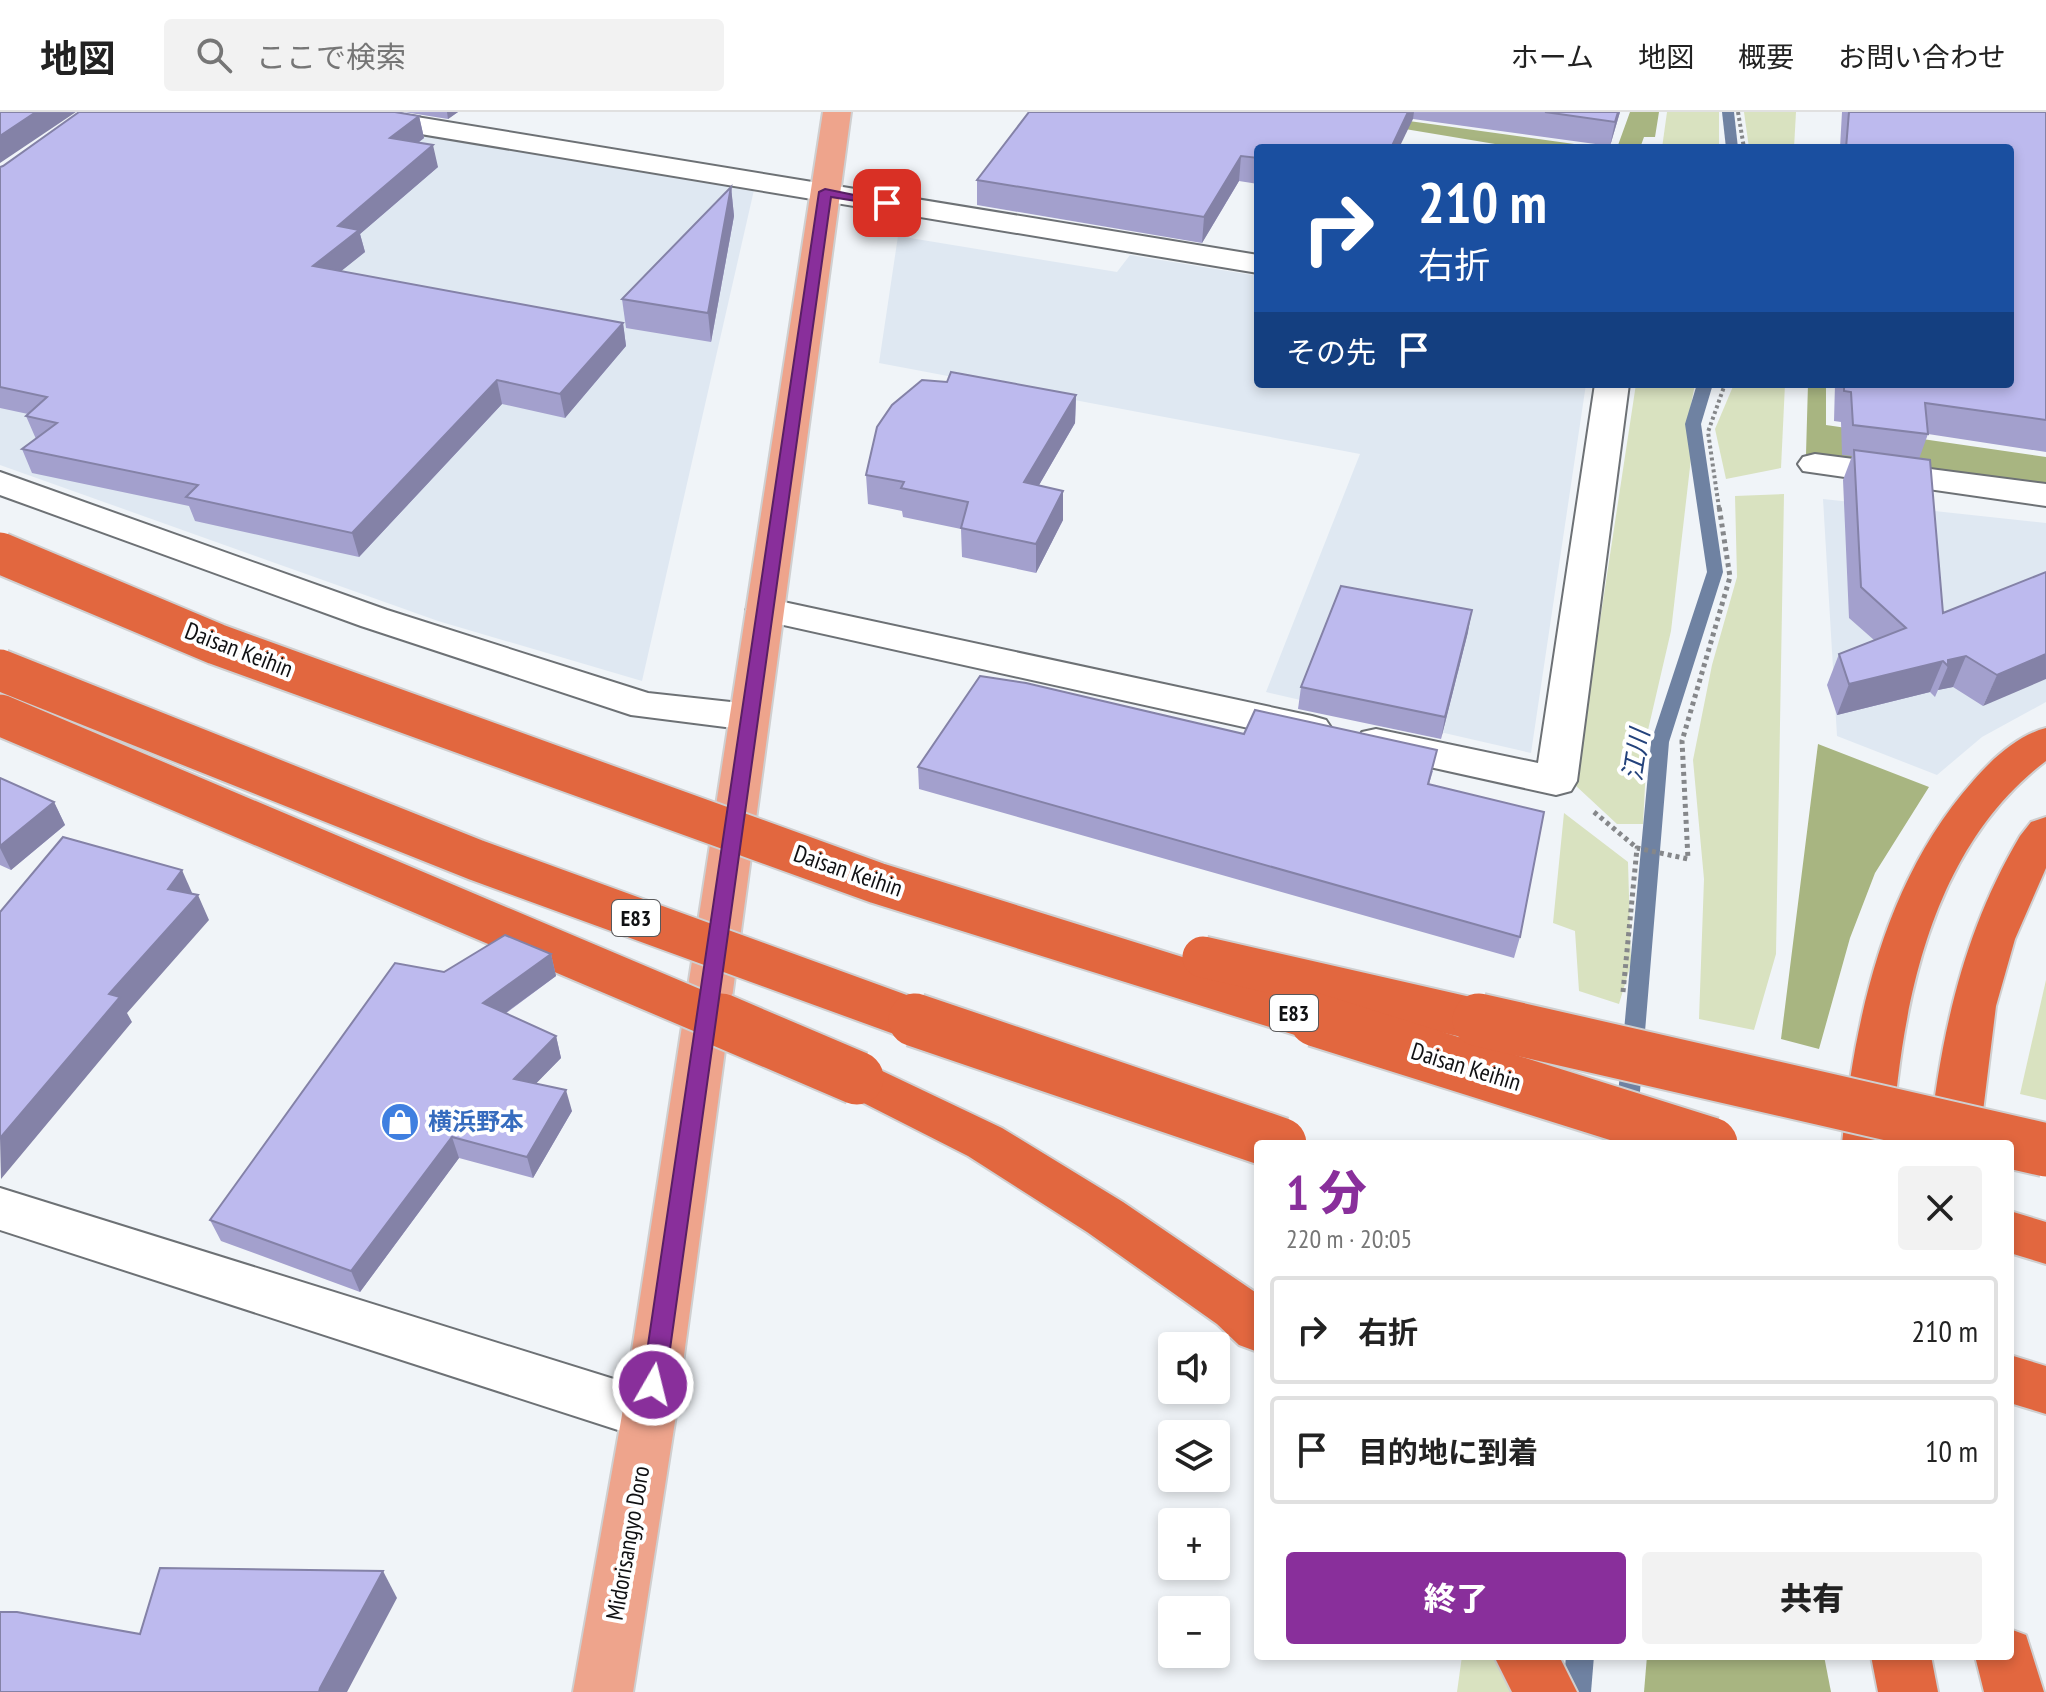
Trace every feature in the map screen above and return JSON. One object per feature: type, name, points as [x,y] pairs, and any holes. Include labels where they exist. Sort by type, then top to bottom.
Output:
[{"type":"highway","name":"Daisan Keihin","points":[[0,553],[216,644],[877,883],[1698,1140]]},
{"type":"highway","name":"E83","points":[[0,670],[507,871],[1067,1074],[1268,1140]]},
{"type":"highway","points":[[0,715],[857,1078],[985,1142],[1105,1217],[1236,1308],[1254,1325]]},
{"type":"highway","points":[[1867,1140],[1880,1036],[1901,954],[1927,881],[1976,801],[2020,755],[2046,741]]},
{"type":"highway","points":[[1954,1140],[1960,1068],[1977,983],[2002,910],[2043,836]]},
{"type":"highway","points":[[877,883],[2002,1140]]},
{"type":"highway","points":[[2014,1143],[2046,1150]]},
{"type":"highway","points":[[2014,1233],[2046,1243]]},
{"type":"highway","points":[[2014,1380],[2046,1390]]},
{"type":"highway","points":[[1527,1660],[1547,1692]]},
{"type":"highway","points":[[1902,1660],[1908,1692]]},
{"type":"highway","points":[[2006,1660],[2014,1692]]},
{"type":"main road","name":"Midorisangyo Doro","points":[[603,1692],[649,1415],[837,112]]},
{"type":"street","points":[[336,112],[1254,263]]},
{"type":"street","points":[[765,610],[1556,781],[1611,388]]},
{"type":"street","points":[[1815,464],[2046,495]]},
{"type":"street","points":[[0,483],[374,618],[645,706],[749,717]]},
{"type":"street","points":[[0,1209],[649,1415]]},
{"type":"path","points":[[1738,112],[1743,144]]},
{"type":"path","points":[[1642,849],[1688,859],[1682,741],[1730,577],[1708,432],[1724,388]]},
{"type":"shaded area","points":[[337,121],[754,190],[642,681],[438,621],[0,465],[0,383]]},
{"type":"shaded area","points":[[898,236],[1117,272],[1130,255],[1254,275],[1254,388],[1585,388],[1531,753],[1266,692],[1360,454],[879,363]]},
{"type":"shaded area","points":[[1823,499],[2046,523],[2046,702],[1982,737],[1937,775],[1837,736]]},
{"type":"green space","points":[[1344,112],[1574,144],[1495,144],[1405,129]]},
{"type":"green space","points":[[1630,112],[1659,112],[1655,137],[1644,137],[1641,144],[1618,144]]},
{"type":"green space","points":[[1667,112],[1719,112],[1719,144],[1663,144]]},
{"type":"green space","points":[[1744,112],[1796,112],[1794,144],[1748,144]]},
{"type":"green space","points":[[1635,388],[1694,388],[1687,425],[1692,450],[1671,631],[1648,730],[1643,824],[1617,824],[1575,785]]},
{"type":"green space","points":[[1732,388],[1785,388],[1781,468],[1726,479],[1715,429]]},
{"type":"green space","points":[[1808,388],[1826,388],[1826,425],[2046,457],[2046,487],[1806,454]]},
{"type":"green space","points":[[1784,494],[1776,954],[1754,1030],[1699,1019],[1704,879],[1693,760],[1712,665],[1737,577],[1735,496]]},
{"type":"green space","points":[[1818,744],[1929,787],[1875,873],[1850,938],[1819,1049],[1781,1039]]},
{"type":"green space","points":[[1564,813],[1628,862],[1631,964],[1619,1004],[1579,991],[1575,931],[1553,923]]},
{"type":"green space","points":[[2046,980],[2046,1100],[2020,1094]]},
{"type":"green space","points":[[1461,1660],[1548,1660],[1545,1692],[1457,1692]]},
{"type":"green space","points":[[1647,1660],[1825,1660],[1831,1692],[1644,1692]]},
{"type":"building","points":[[0,112],[36,112],[0,136]]},
{"type":"building","points":[[79,112],[395,112],[419,116],[390,138],[433,145],[338,226],[359,230],[313,266],[623,323],[560,394],[497,380],[352,533],[186,497],[198,485],[22,449],[57,423],[26,416],[47,397],[0,387],[0,167]]},
{"type":"building","points":[[1029,112],[1408,112],[1393,144],[1254,144],[1254,158],[1241,156],[1204,217],[977,180]]},
{"type":"building","points":[[1545,112],[1618,112],[1615,122]]},
{"type":"building","points":[[1849,112],[2046,112],[2046,420],[1925,403],[1928,434],[1853,425],[1851,392],[1844,391],[1844,388],[2014,388],[2014,144],[1846,144]]},
{"type":"building","points":[[731,187],[708,313],[622,299]]},
{"type":"building","points":[[951,372],[1076,395],[1024,482],[1063,491],[1036,544],[961,528],[968,502],[901,488],[904,482],[866,475],[877,427],[892,405],[922,380],[947,382]]},
{"type":"building","points":[[1854,450],[1930,460],[1943,613],[2046,572],[2046,654],[1997,675],[1966,656],[1948,660],[1948,666],[1943,661],[1849,684],[1839,654],[1906,628],[1861,587]]},
{"type":"building","points":[[1341,586],[1472,610],[1445,717],[1301,687]]},
{"type":"building","points":[[980,676],[1026,683],[1244,734],[1255,710],[1437,750],[1428,784],[1544,812],[1520,937],[918,767]]},
{"type":"building","points":[[0,778],[54,802],[0,846]]},
{"type":"building","points":[[63,837],[182,870],[168,889],[198,895],[109,994],[120,997],[0,1138],[0,912]]},
{"type":"building","points":[[505,935],[551,954],[483,1003],[556,1036],[514,1079],[566,1090],[527,1157],[452,1137],[351,1271],[210,1220],[395,963],[444,972]]},
{"type":"building","points":[[160,1568],[383,1571],[319,1692],[0,1692],[0,1612],[17,1612],[140,1634]]},
{"type":"waterway","name":"江川","points":[[1728,112],[1732,144]]},
{"type":"waterway","name":"江川","points":[[1627,1116],[1660,742],[1715,572],[1693,424],[1704,388]]},
{"type":"waterway","name":"江川","points":[[1577,1692],[1580,1660]]},
{"type":"place","name":"横浜野本","points":[[400,1122]]},
{"type":"route","points":[[653,1385],[825,192],[887,203]]}]
